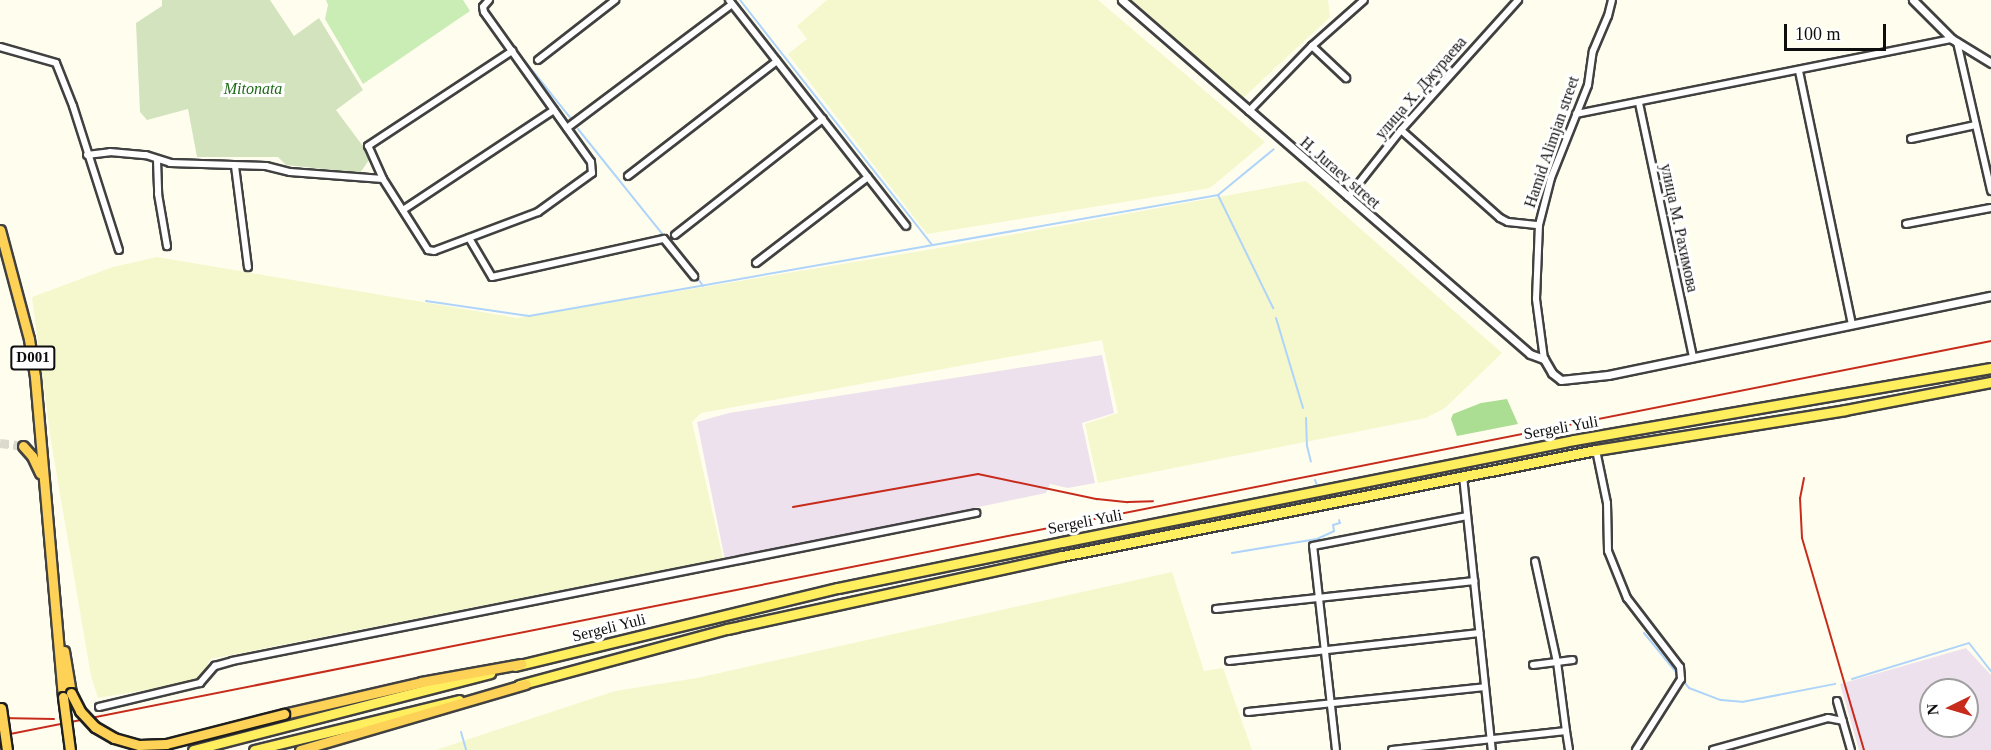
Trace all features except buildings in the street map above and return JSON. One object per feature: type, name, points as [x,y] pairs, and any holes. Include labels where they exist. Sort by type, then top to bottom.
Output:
[{"type":"highway","name":"D001","points":[[0,230],[33,358],[49,555],[67,695]]},
{"type":"highway","points":[[23,446],[35,461],[44,489]]},
{"type":"highway","points":[[67,695],[95,727],[114,738],[139,745],[166,744],[421,682],[521,664]]},
{"type":"highway","points":[[300,750],[526,684]]},
{"type":"highway","points":[[67,695],[70,750]]},
{"type":"highway","points":[[1,705],[7,750]]},
{"type":"main road","name":"Sergeli Yuli","points":[[193,750],[521,664],[838,588],[1574,440],[1991,368]]},
{"type":"main road","name":"Sergeli Yuli","points":[[254,750],[526,684],[651,649],[839,603],[1596,450],[1845,410],[1991,382]]},
{"type":"street","points":[[489,0],[483,7],[484,12],[512,51],[554,110],[567,128],[591,162],[592,173],[538,212],[434,251],[428,250],[383,179],[369,149],[370,143],[512,51]]},
{"type":"street","points":[[538,60],[615,0]]},
{"type":"street","name":"H. Juraev street","points":[[1122,0],[1530,354],[1544,359],[1555,375],[1569,381],[1693,358],[1991,296]]},
{"type":"street","points":[[1249,111],[1312,46],[1364,0]]},
{"type":"street","name":"улица Х. Джураева","points":[[1348,197],[1401,130],[1518,0]]},
{"type":"street","name":"Hamid Alimjan street","points":[[1544,359],[1536,299],[1539,225],[1551,178],[1588,85],[1593,51],[1608,16],[1612,0]]},
{"type":"street","points":[[1913,0],[1954,40],[1991,63]]},
{"type":"street","points":[[567,128],[731,2],[906,226]]},
{"type":"street","points":[[1576,114],[1954,40]]},
{"type":"street","points":[[1954,40],[1991,191]]},
{"type":"street","points":[[0,46],[56,63],[73,106],[119,250]]},
{"type":"street","points":[[1312,46],[1346,78]]},
{"type":"street","points":[[628,177],[777,61]]},
{"type":"street","points":[[1799,71],[1852,324]]},
{"type":"street","name":"улица М. Рахимова","points":[[1639,103],[1693,358]]},
{"type":"street","points":[[403,210],[554,110]]},
{"type":"street","points":[[675,235],[823,119]]},
{"type":"street","points":[[1911,139],[1976,125]]},
{"type":"street","name":"Hamid Alimjan street","points":[[1401,130],[1500,218],[1508,222],[1539,225]]},
{"type":"street","points":[[87,155],[110,152],[146,155],[157,160],[266,166],[290,172],[383,179]]},
{"type":"street","points":[[157,160],[158,194],[167,246]]},
{"type":"street","points":[[235,166],[248,267]]},
{"type":"street","points":[[756,263],[868,177]]},
{"type":"street","points":[[1906,224],[1991,207]]},
{"type":"street","points":[[469,238],[487,273],[492,277],[664,239],[694,276]]},
{"type":"street","points":[[1596,450],[1607,503],[1608,551],[1627,598],[1680,667],[1680,678],[1636,750]]},
{"type":"street","points":[[1463,476],[1492,750]]},
{"type":"street","points":[[99,707],[188,688],[200,683],[215,666],[232,661],[976,513]]},
{"type":"street","points":[[1336,750],[1313,546],[1467,516]]},
{"type":"street","points":[[1535,561],[1557,662],[1569,750]]},
{"type":"street","points":[[1216,609],[1474,581]]},
{"type":"street","points":[[1229,661],[1479,633]]},
{"type":"street","points":[[1533,665],[1573,660]]},
{"type":"street","points":[[1248,712],[1485,687]]},
{"type":"street","points":[[1837,701],[1851,750]]},
{"type":"street","points":[[1713,750],[1827,718],[1843,721]]},
{"type":"street","points":[[1392,750],[1566,731]]},
{"type":"shaded area","points":[[1102,355],[1114,413],[1082,423],[1095,483],[1068,488],[1050,484],[1046,493],[725,560],[697,422],[729,413]]},
{"type":"shaded area","points":[[1966,648],[1991,675],[1991,750],[1859,750],[1840,684]]},
{"type":"green space","name":"Mitonata","points":[[162,0],[270,0],[294,36],[319,18],[363,90],[336,110],[371,157],[360,173],[286,165],[278,157],[197,157],[188,109],[147,120],[140,112],[136,23],[162,6]]},
{"type":"green space","points":[[326,0],[463,0],[470,11],[363,84],[325,19],[328,5]]},
{"type":"green space","points":[[827,0],[1098,0],[1265,142],[1210,188],[927,234],[788,54],[807,39],[797,26]]},
{"type":"green space","points":[[1132,0],[1328,0],[1330,17],[1243,98]]},
{"type":"green space","points":[[1306,181],[1502,353],[1445,408],[1426,418],[1098,483],[1085,424],[1118,413],[1102,340],[701,413],[692,422],[723,558],[210,659],[205,671],[196,681],[98,698],[91,676],[51,441],[32,297],[113,267],[157,257],[517,318],[939,248]]},
{"type":"green space","points":[[1507,399],[1518,424],[1457,436],[1451,419],[1453,414],[1481,403]]},
{"type":"green space","points":[[1172,572],[1204,671],[1223,668],[1252,750],[436,750],[615,691],[697,678]]},
{"type":"waterway","points":[[740,0],[932,245]]},
{"type":"waterway","points":[[524,60],[572,120]]},
{"type":"waterway","points":[[578,129],[664,236]]},
{"type":"waterway","points":[[426,301],[529,316],[1218,195],[1274,149]]},
{"type":"waterway","points":[[1218,195],[1273,308]]},
{"type":"waterway","points":[[696,276],[703,286]]},
{"type":"waterway","points":[[1276,318],[1303,408]]},
{"type":"waterway","points":[[1306,418],[1307,446],[1311,462]]},
{"type":"waterway","points":[[1315,480],[1318,488]]},
{"type":"waterway","points":[[1232,553],[1317,539],[1334,531],[1333,525],[1340,523],[1339,520]]},
{"type":"waterway","points":[[1644,633],[1689,688],[1721,700],[1742,702],[1835,684]]},
{"type":"waterway","points":[[1852,679],[1969,643],[1991,671]]},
{"type":"waterway","points":[[461,732],[466,750]]},
{"type":"tunnel","points":[[0,443],[23,446]]},
{"type":"railway","points":[[0,736],[1991,341]]},
{"type":"railway","points":[[793,507],[978,474],[1097,499],[1128,502],[1153,501]]},
{"type":"railway","points":[[1804,478],[1800,498],[1802,538],[1864,750]]},
{"type":"railway","points":[[0,718],[54,719]]}]
